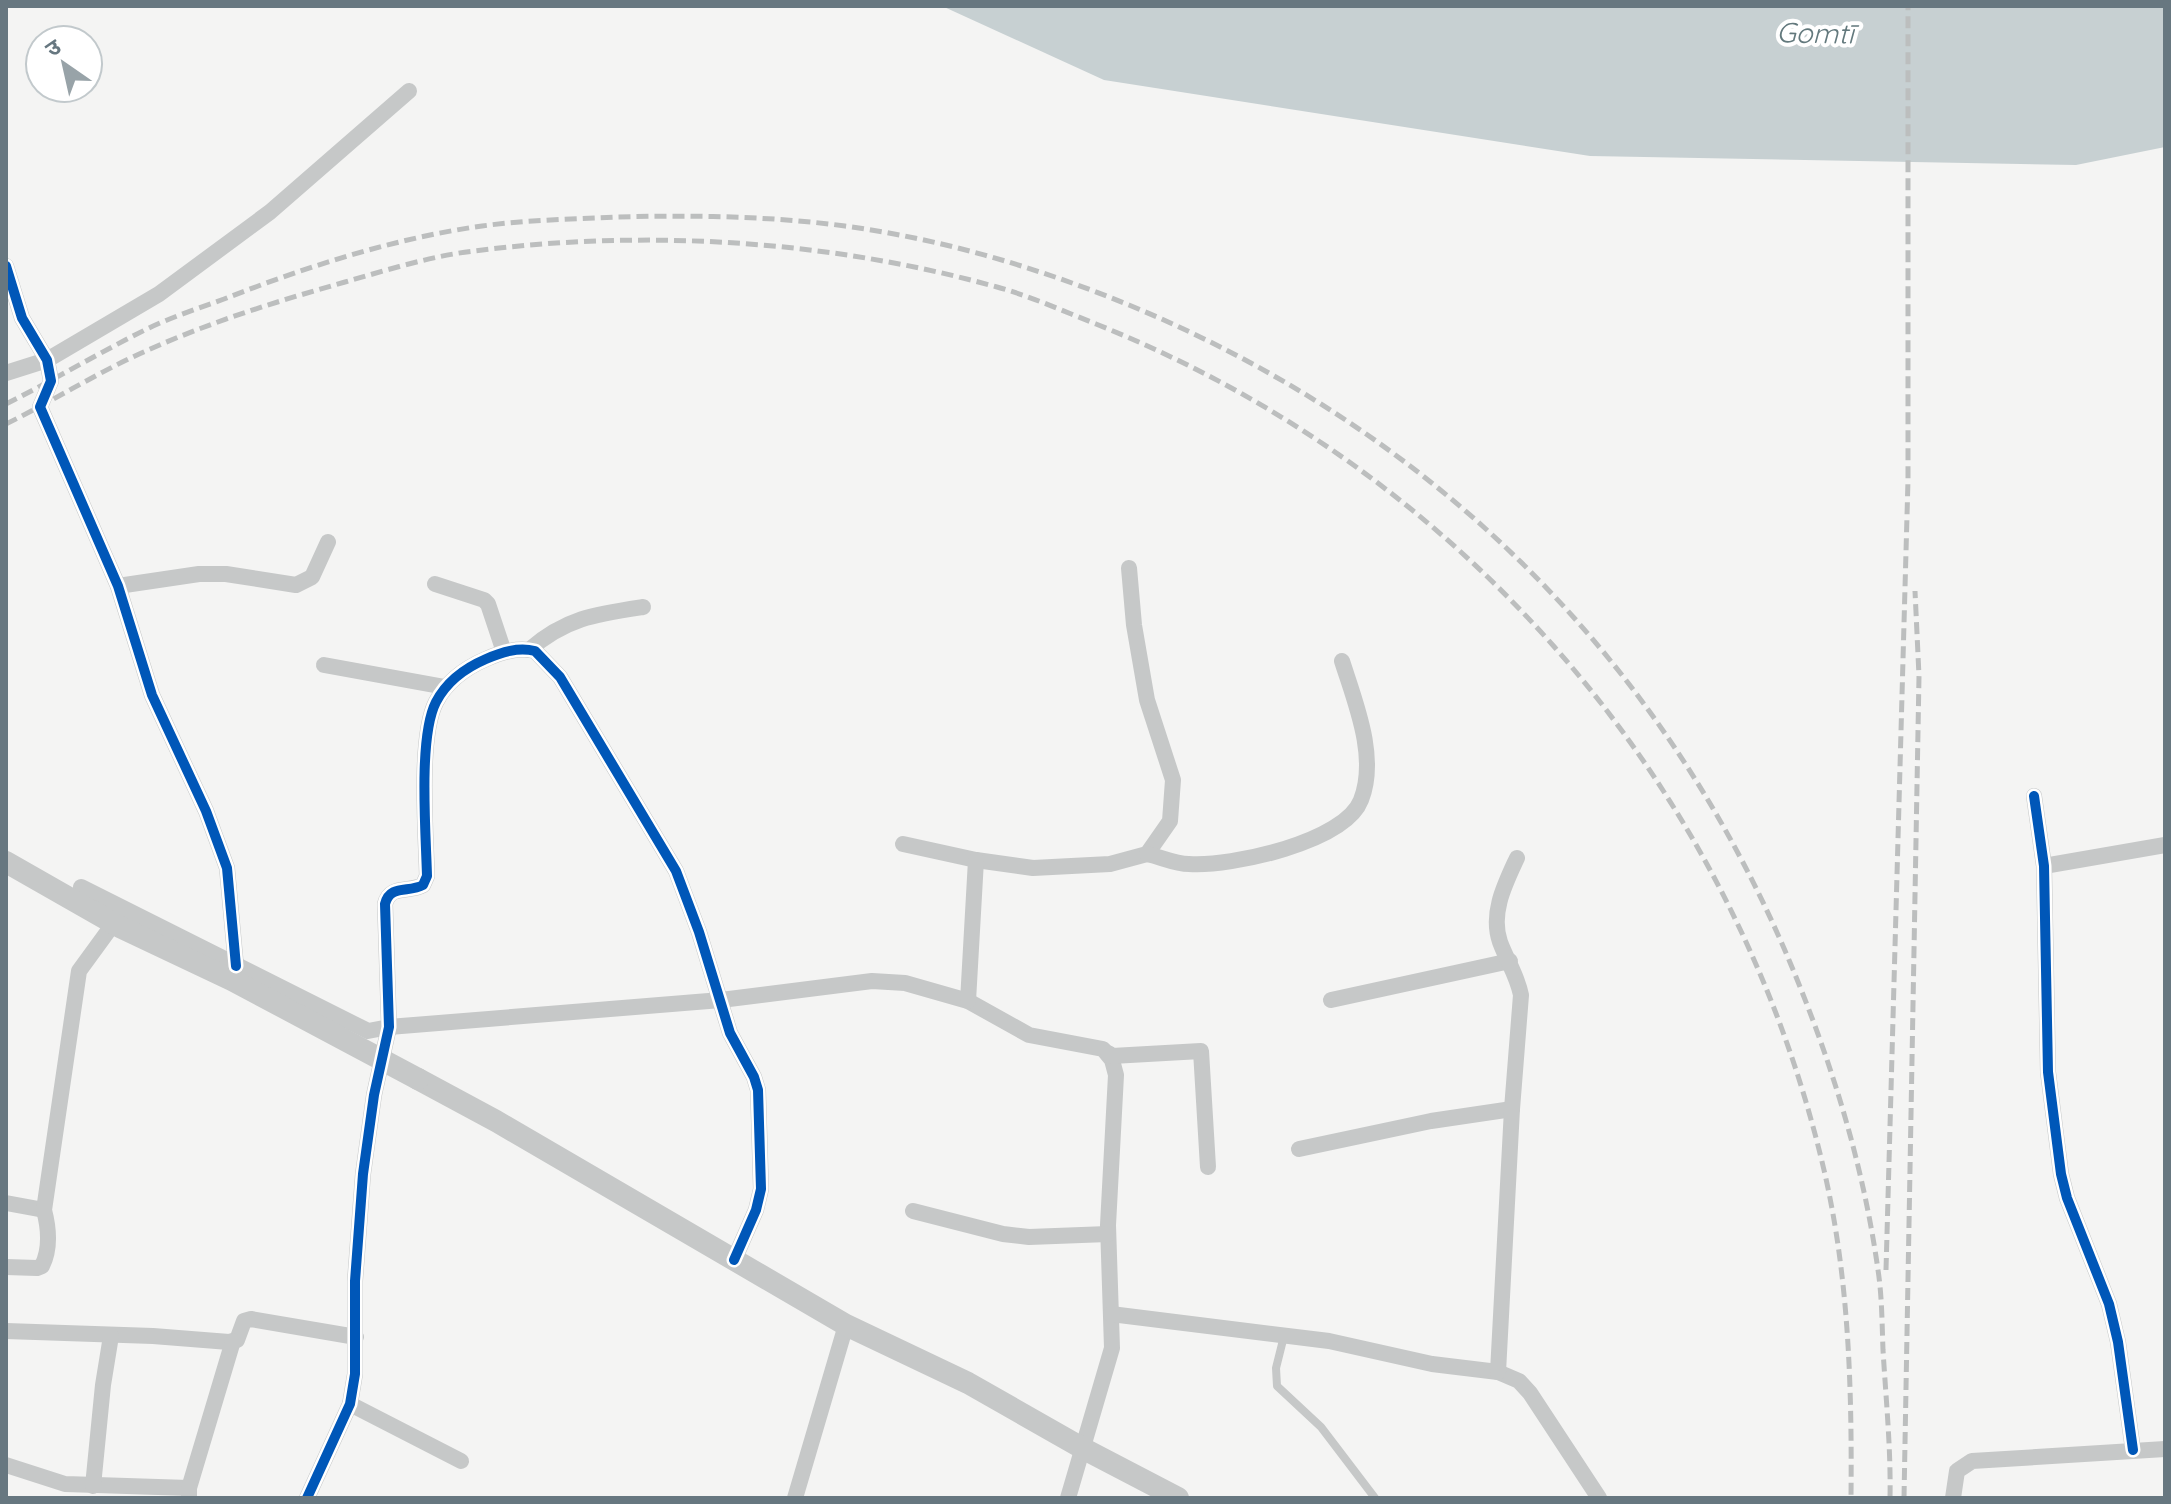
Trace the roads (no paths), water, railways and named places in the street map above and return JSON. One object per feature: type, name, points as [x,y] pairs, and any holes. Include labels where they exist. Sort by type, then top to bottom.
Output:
[{"type":"street","points":[[6,373],[47,360],[159,294],[270,212],[409,91]]},
{"type":"street","points":[[6,266],[22,318],[47,360],[51,381],[40,407],[118,586],[152,695],[206,811],[227,868],[236,966]]},
{"type":"street","points":[[118,586],[199,574],[226,574],[296,585],[312,577],[328,542]]},
{"type":"street","points":[[1129,568],[1134,625],[1147,700],[1173,780],[1170,821],[1147,854]]},
{"type":"street","points":[[435,584],[484,600],[504,652]]},
{"type":"street","points":[[529,650],[567,623],[589,615],[643,607]]},
{"type":"street","points":[[307,1498],[350,1404],[355,1374],[355,1281],[363,1174],[374,1095],[389,1027],[385,904],[390,893],[417,889],[427,876],[426,746],[432,711],[445,687],[461,672],[504,652],[529,650],[542,656],[560,677],[676,871],[699,932],[730,1033],[754,1077],[758,1090],[761,1189],[756,1210],[734,1260]]},
{"type":"street","points":[[903,844],[976,860],[1033,868],[1110,864],[1147,854],[1187,865],[1221,864],[1259,858],[1330,831],[1351,817],[1362,799],[1368,757],[1342,661]]},
{"type":"street","points":[[324,665],[445,687]]},
{"type":"street","points":[[2034,796],[2044,866],[2045,1031],[2061,1174],[2067,1198],[2109,1304],[2118,1342],[2133,1450]]},
{"type":"street","points":[[2044,866],[2165,845]]},
{"type":"street","points":[[1498,1372],[1521,995],[1500,941],[1497,910],[1517,858]]},
{"type":"street","points":[[968,1001],[976,860]]},
{"type":"street","points":[[6,862],[114,923],[232,980],[496,1121],[846,1325],[968,1383],[1174,1497]]},
{"type":"street","points":[[81,887],[368,1031],[721,1000],[872,981],[905,983],[968,1001],[1029,1035],[1103,1049],[1112,1056],[1201,1051],[1208,1167]]},
{"type":"street","points":[[6,1267],[32,1269],[42,1266],[49,1231],[44,1210],[79,971],[114,923]]},
{"type":"street","points":[[1331,1000],[1510,961]]},
{"type":"street","points":[[1068,1498],[1112,1348],[1108,1234],[1116,1075],[1108,1053]]},
{"type":"street","points":[[1299,1149],[1431,1121],[1512,1109]]},
{"type":"street","points":[[6,1203],[44,1210]]},
{"type":"street","points":[[913,1211],[1016,1236],[1108,1234]]},
{"type":"street","points":[[1111,1314],[1329,1341],[1432,1364],[1498,1372],[1519,1381],[1530,1393],[1599,1498]]},
{"type":"street","points":[[6,1331],[233,1341],[239,1338],[244,1321],[251,1319],[356,1337]]},
{"type":"street","points":[[795,1498],[846,1325]]},
{"type":"street","points":[[93,1486],[111,1336]]},
{"type":"street","points":[[6,1465],[65,1484],[189,1493],[233,1341]]},
{"type":"street","points":[[350,1404],[461,1461]]},
{"type":"street","points":[[1953,1498],[1957,1471],[1972,1461],[2165,1449]]},
{"type":"lane","points":[[1284,1335],[1276,1368],[1277,1386],[1321,1427],[1375,1498]]},
{"type":"water","name":"Gomtī","points":[[942,6],[2165,6],[2165,147],[2076,165],[1590,156],[1104,80]]},
{"type":"railway","points":[[1886,1270],[1908,480],[1908,6]]},
{"type":"railway","points":[[6,404],[158,324],[351,255],[482,226],[616,217],[702,216],[788,220],[845,226],[954,247],[1025,267],[1129,305],[1239,357],[1342,418],[1438,488],[1525,566],[1604,653],[1675,748],[1736,850],[1789,960],[1819,1036],[1844,1112],[1864,1190],[1880,1290],[1890,1498]]},
{"type":"railway","points":[[6,424],[110,368],[170,340],[295,297],[458,253],[605,241],[671,240],[803,249],[933,271],[997,287],[1046,304],[1229,386],[1352,464],[1463,554],[1564,657],[1651,772],[1724,896],[1782,1029],[1824,1170],[1844,1292],[1851,1416],[1851,1498]]},
{"type":"railway","points":[[1904,1498],[1919,676],[1915,591]]}]
